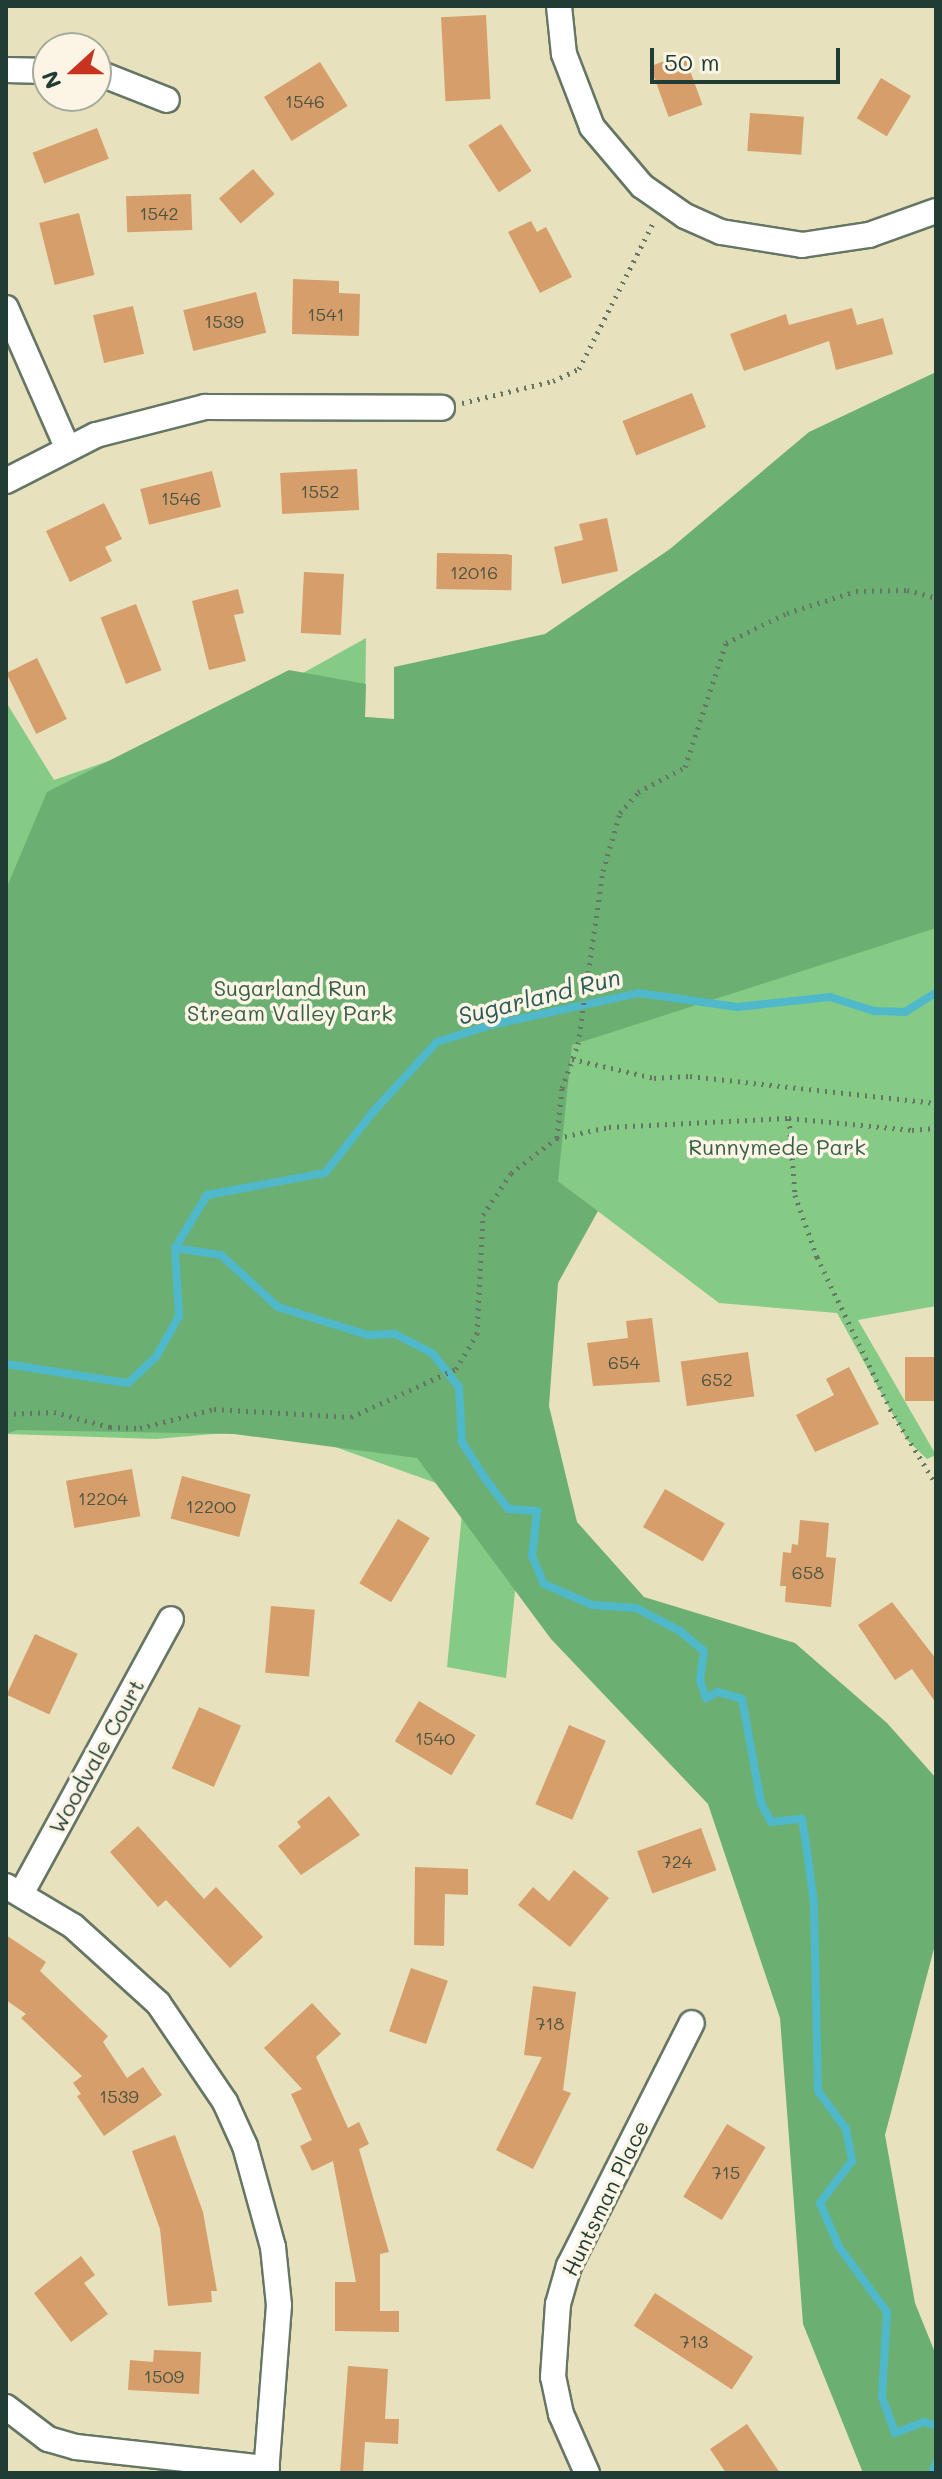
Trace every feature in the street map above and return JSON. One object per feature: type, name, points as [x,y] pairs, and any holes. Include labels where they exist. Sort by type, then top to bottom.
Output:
[{"type":"street","points":[[559,6],[564,54],[592,127],[616,159],[664,202],[721,232],[802,245],[869,235],[936,211]]},
{"type":"street","points":[[6,70],[32,71]]},
{"type":"street","points":[[112,78],[167,100]]},
{"type":"street","points":[[6,308],[67,447]]},
{"type":"street","points":[[6,481],[67,447],[150,418],[258,404],[442,408]]},
{"type":"street","name":"Woodvale Court","points":[[14,1890],[171,1619]]},
{"type":"street","points":[[6,2407],[48,2439],[76,2447],[266,2470],[279,2305],[273,2247],[245,2146],[218,2090],[158,2003],[85,1935],[14,1890]]},
{"type":"street","name":"Huntsman Place","points":[[587,2473],[561,2414],[553,2377],[558,2304],[569,2266],[692,2023]]},
{"type":"path","points":[[442,408],[553,381],[579,369],[664,202]]},
{"type":"path","points":[[557,1138],[562,1088],[572,1059],[611,838],[620,813],[638,792],[685,767],[726,643],[787,613],[856,591],[907,590],[936,598]]},
{"type":"path","points":[[572,1059],[654,1078],[690,1076],[936,1103]]},
{"type":"path","points":[[789,1118],[795,1195],[817,1257],[890,1409],[936,1484]]},
{"type":"path","points":[[6,1414],[54,1412],[110,1427],[140,1428],[214,1409],[351,1417],[456,1369],[477,1334],[483,1215],[511,1173],[557,1138],[609,1127],[789,1118],[912,1130],[936,1128]]},
{"type":"green space","name":"Sugarland Run Stream Valley Park","points":[[936,372],[936,928],[572,1045],[558,1181],[598,1211],[558,1283],[549,1406],[577,1522],[644,1597],[795,1643],[887,1723],[936,1778],[936,1941],[885,2135],[915,2303],[936,2355],[936,2473],[863,2473],[803,2324],[780,2018],[708,1804],[551,1639],[417,1458],[234,1434],[17,1430],[6,1434],[6,889],[47,792],[289,670],[366,684],[365,717],[394,719],[394,667],[545,634],[670,549],[809,432]]},
{"type":"green space","name":"Sugarland Run Stream Valley Park","points":[[936,465],[936,1306],[858,1320],[936,1455],[927,1459],[907,1440],[837,1313],[719,1303],[558,1181],[506,1678],[447,1667],[464,1493],[282,1428],[156,1439],[6,1434],[6,702],[54,780],[206,727],[366,638],[365,717],[528,731]]},
{"type":"building","points":[[486,15],[490,99],[445,101],[441,17]]},
{"type":"building","points":[[684,54],[702,105],[669,117],[650,66]]},
{"type":"building","points":[[320,62],[348,106],[292,141],[264,97]]},
{"type":"building","points":[[881,78],[911,96],[887,136],[857,118]]},
{"type":"building","points":[[750,113],[804,117],[801,155],[747,151]]},
{"type":"building","points":[[501,124],[531,171],[499,192],[468,145]]},
{"type":"building","points":[[97,128],[109,159],[44,184],[33,153]]},
{"type":"building","points":[[253,169],[275,194],[241,223],[219,199]]},
{"type":"building","points":[[191,194],[192,230],[127,232],[126,196]]},
{"type":"building","points":[[79,213],[94,275],[55,285],[39,223]]},
{"type":"building","points":[[531,221],[537,232],[546,227],[572,277],[540,293],[508,232]]},
{"type":"building","points":[[293,279],[339,281],[339,293],[360,294],[359,336],[292,334]]},
{"type":"building","points":[[256,292],[266,333],[193,351],[183,310]]},
{"type":"building","points":[[133,306],[144,354],[104,363],[93,315]]},
{"type":"building","points":[[852,308],[857,325],[883,318],[893,354],[836,370],[829,341],[744,371],[730,334],[786,314],[789,325]]},
{"type":"building","points":[[692,393],[706,427],[636,455],[622,421]]},
{"type":"building","points":[[357,469],[359,510],[282,514],[280,473]]},
{"type":"building","points":[[212,471],[221,507],[149,525],[140,489]]},
{"type":"building","points":[[104,503],[122,539],[105,547],[112,561],[70,582],[46,531]]},
{"type":"building","points":[[607,518],[618,571],[562,584],[554,547],[583,540],[579,524]]},
{"type":"building","points":[[437,553],[512,554],[511,590],[436,589]]},
{"type":"building","points":[[304,572],[344,574],[341,635],[301,633]]},
{"type":"building","points":[[238,589],[244,613],[234,615],[246,661],[209,670],[192,601]]},
{"type":"building","points":[[136,604],[161,670],[126,684],[101,618]]},
{"type":"building","points":[[37,658],[67,719],[36,734],[6,673]]},
{"type":"building","points":[[652,1318],[660,1382],[593,1386],[587,1343],[628,1338],[626,1321]]},
{"type":"building","points":[[748,1352],[754,1397],[687,1406],[681,1361]]},
{"type":"building","points":[[905,1357],[936,1357],[936,1401],[905,1401]]},
{"type":"building","points":[[849,1367],[879,1424],[815,1452],[796,1415],[834,1395],[826,1379]]},
{"type":"building","points":[[132,1469],[140,1516],[74,1528],[66,1481]]},
{"type":"building","points":[[182,1476],[251,1494],[239,1537],[171,1519]]},
{"type":"building","points":[[665,1489],[725,1524],[703,1562],[643,1527]]},
{"type":"building","points":[[398,1519],[430,1538],[391,1602],[359,1583]]},
{"type":"building","points":[[800,1520],[829,1523],[826,1557],[836,1558],[831,1607],[785,1602],[786,1586],[780,1586],[783,1552],[791,1553],[792,1544],[798,1545]]},
{"type":"building","points":[[892,1602],[936,1659],[936,1703],[912,1669],[895,1680],[858,1625]]},
{"type":"building","points":[[271,1606],[315,1610],[309,1677],[265,1673]]},
{"type":"building","points":[[35,1634],[78,1654],[49,1715],[7,1695]]},
{"type":"building","points":[[419,1701],[476,1735],[451,1775],[395,1741]]},
{"type":"building","points":[[199,1707],[241,1726],[214,1787],[172,1768]]},
{"type":"building","points":[[569,1725],[606,1741],[572,1820],[535,1804]]},
{"type":"building","points":[[329,1796],[360,1835],[301,1875],[278,1846],[301,1827],[297,1822]]},
{"type":"building","points":[[138,1826],[204,1899],[216,1887],[263,1937],[230,1968],[166,1900],[158,1907],[110,1852]]},
{"type":"building","points":[[701,1828],[716,1870],[652,1894],[637,1851]]},
{"type":"building","points":[[415,1867],[468,1869],[468,1895],[445,1894],[444,1946],[414,1945]]},
{"type":"building","points":[[574,1870],[609,1898],[570,1947],[518,1905],[533,1887],[549,1901]]},
{"type":"building","points":[[6,1935],[46,1962],[40,1971],[108,2036],[103,2042],[127,2078],[143,2067],[162,2095],[104,2136],[77,2096],[81,2094],[73,2083],[82,2076],[21,2018],[26,2014],[6,2000]]},
{"type":"building","points":[[411,1968],[448,1981],[426,2044],[389,2031]]},
{"type":"building","points":[[533,1986],[576,1992],[563,2090],[571,2093],[533,2169],[496,2150],[542,2057],[524,2055]]},
{"type":"building","points":[[312,2003],[341,2034],[316,2057],[348,2128],[359,2122],[369,2144],[359,2149],[389,2252],[380,2254],[380,2311],[399,2311],[399,2332],[335,2331],[335,2282],[356,2282],[333,2161],[312,2171],[300,2146],[312,2140],[291,2094],[302,2089],[264,2048]]},
{"type":"building","points":[[727,2124],[766,2147],[722,2220],[683,2197]]},
{"type":"building","points":[[175,2135],[203,2212],[217,2291],[211,2291],[212,2302],[168,2306],[160,2229],[132,2151]]},
{"type":"building","points":[[81,2256],[95,2275],[84,2283],[108,2314],[71,2342],[34,2293]]},
{"type":"building","points":[[655,2293],[753,2357],[732,2389],[634,2326]]},
{"type":"building","points":[[154,2350],[201,2352],[199,2394],[128,2390],[130,2360],[153,2362]]},
{"type":"building","points":[[348,2366],[388,2369],[385,2419],[399,2419],[398,2444],[365,2442],[363,2473],[340,2473]]},
{"type":"building","points":[[747,2424],[780,2473],[726,2473],[710,2449]]},
{"type":"waterway","name":"Sugarland Run","points":[[6,1364],[128,1383],[156,1357],[179,1316],[175,1248],[207,1195],[325,1173],[373,1112],[437,1042],[491,1025],[639,993],[737,1007],[830,997],[874,1011],[905,1012],[936,993]]},
{"type":"waterway","points":[[175,1248],[221,1255],[278,1307],[368,1335],[395,1334],[432,1353],[459,1387],[462,1442],[484,1477],[508,1509],[537,1511],[532,1556],[544,1584],[592,1605],[636,1608],[680,1631],[704,1651],[700,1680],[706,1698],[718,1692],[742,1699],[761,1803],[771,1822],[802,1819],[806,1844],[814,1903],[818,2091],[846,2129],[852,2161],[820,2203],[839,2247],[887,2312],[882,2397],[895,2433],[924,2422],[936,2426]]},
{"type":"waterway","points":[[932,2473],[936,2463]]},
{"type":"park label","name":"Runnymede Park","points":[[777,1147]]}]
